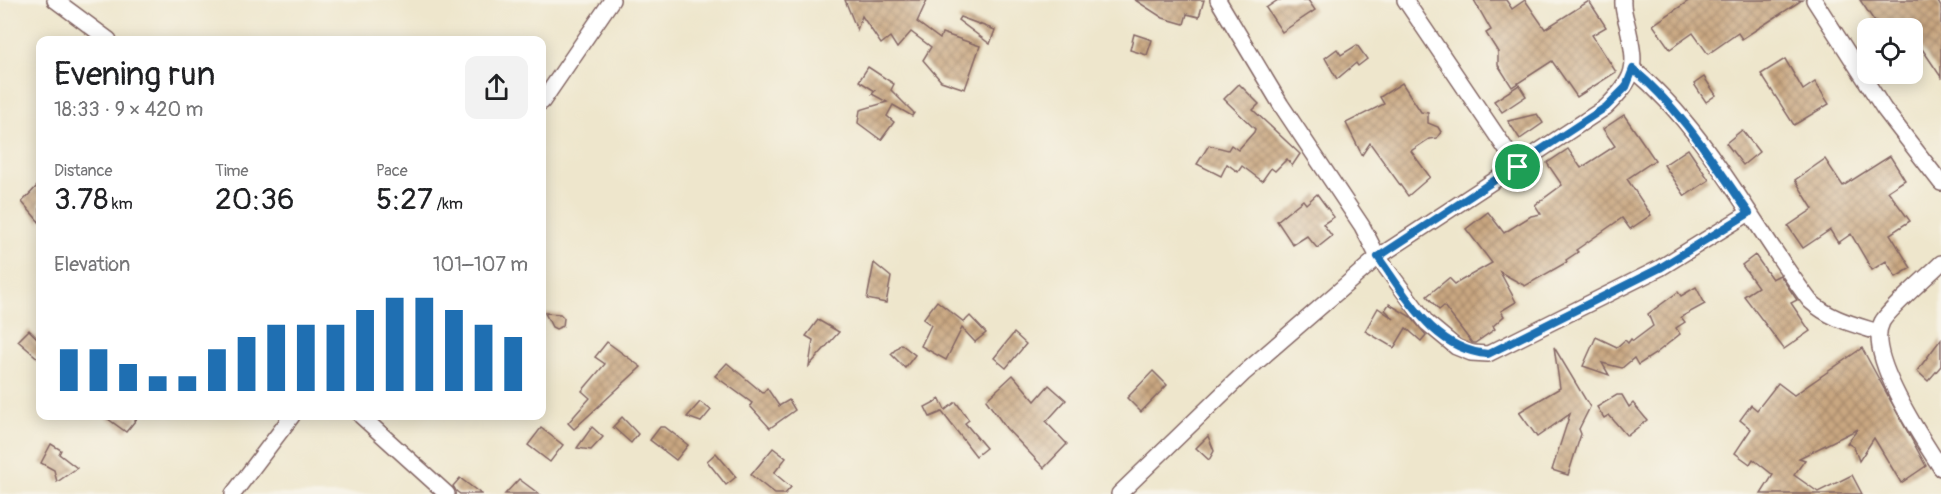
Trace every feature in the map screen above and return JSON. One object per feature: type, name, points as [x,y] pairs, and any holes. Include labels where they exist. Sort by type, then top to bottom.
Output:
[{"type":"street","points":[[55,0],[104,36]]},
{"type":"street","points":[[546,96],[612,0]]},
{"type":"street","points":[[1218,0],[1281,105],[1362,226],[1378,257],[1427,323],[1456,347],[1471,353],[1488,354],[1660,268],[1749,213]]},
{"type":"street","points":[[1405,0],[1518,167]]},
{"type":"street","points":[[1119,494],[1243,374],[1378,257],[1606,107],[1626,87],[1633,69],[1634,53],[1623,0]]},
{"type":"street","points":[[1814,0],[1884,109],[1941,183]]},
{"type":"street","points":[[1633,69],[1655,88],[1714,162],[1810,301],[1825,314],[1838,320],[1878,332]]},
{"type":"street","points":[[1941,263],[1883,319],[1878,332],[1880,356],[1920,435],[1941,468]]},
{"type":"street","points":[[234,494],[288,420]]},
{"type":"street","points":[[365,420],[447,494]]},
{"type":"building","points":[[845,0],[927,0],[917,22],[940,39],[942,33],[980,46],[965,89],[941,81],[923,60],[931,47],[911,32],[897,48],[890,37],[881,44],[862,16],[857,30]]},
{"type":"building","points":[[1135,0],[1204,0],[1199,17],[1187,14],[1184,24],[1163,18]]},
{"type":"building","points":[[1278,0],[1308,0],[1315,10],[1282,32],[1266,8]]},
{"type":"building","points":[[1474,0],[1506,0],[1512,9],[1525,0],[1545,29],[1589,1],[1606,27],[1592,35],[1616,72],[1577,97],[1552,61],[1512,87],[1498,65],[1498,52],[1486,33],[1491,30]]},
{"type":"building","points":[[1690,0],[1802,0],[1742,39],[1738,33],[1708,54],[1693,33],[1670,49],[1653,25]]},
{"type":"building","points":[[1860,0],[1937,0],[1941,7],[1941,77],[1923,50],[1923,18],[1872,18]]},
{"type":"building","points":[[960,17],[995,30],[990,44],[958,20]]},
{"type":"building","points":[[1134,34],[1152,40],[1147,55],[1130,50]]},
{"type":"building","points":[[1357,45],[1367,59],[1358,66],[1356,63],[1337,79],[1325,58],[1337,49],[1341,55]]},
{"type":"building","points":[[1785,59],[1803,90],[1815,82],[1829,104],[1794,125],[1761,74]]},
{"type":"building","points":[[868,67],[894,84],[891,90],[914,113],[912,116],[893,105],[887,116],[894,122],[881,140],[858,123],[860,110],[887,102],[872,94],[875,91],[859,81]]},
{"type":"building","points":[[1704,77],[1716,95],[1706,102],[1694,84]]},
{"type":"building","points":[[1402,83],[1421,112],[1428,113],[1428,123],[1438,127],[1441,132],[1437,138],[1429,139],[1411,151],[1430,177],[1408,196],[1370,143],[1362,155],[1346,123],[1384,104],[1380,97]]},
{"type":"building","points":[[1239,84],[1259,104],[1253,110],[1300,154],[1292,166],[1287,159],[1275,171],[1271,168],[1262,181],[1242,166],[1238,172],[1227,164],[1221,176],[1197,164],[1209,145],[1228,150],[1231,145],[1238,150],[1254,132],[1255,129],[1224,99]]},
{"type":"building","points":[[1519,85],[1526,96],[1502,112],[1494,101]]},
{"type":"building","points":[[1537,114],[1543,123],[1520,139],[1508,121]]},
{"type":"building","points":[[1624,115],[1655,160],[1627,179],[1651,215],[1630,229],[1622,218],[1576,250],[1578,252],[1566,260],[1567,262],[1525,286],[1500,272],[1516,302],[1501,311],[1504,316],[1493,326],[1495,329],[1472,343],[1444,306],[1439,310],[1427,296],[1449,278],[1455,284],[1492,263],[1466,229],[1488,212],[1504,233],[1531,216],[1541,214],[1535,205],[1562,185],[1547,163],[1568,149],[1581,168],[1615,146],[1603,129]]},
{"type":"building","points":[[1742,130],[1759,152],[1743,165],[1726,143]]},
{"type":"building","points":[[1688,149],[1709,180],[1685,196],[1664,165]]},
{"type":"building","points":[[1890,156],[1905,180],[1888,191],[1910,221],[1890,234],[1911,268],[1896,277],[1886,261],[1872,270],[1851,234],[1838,243],[1830,230],[1803,248],[1788,226],[1813,209],[1795,180],[1825,159],[1843,186]]},
{"type":"building","points":[[36,187],[36,218],[22,202]]},
{"type":"building","points":[[1317,194],[1334,217],[1323,224],[1332,236],[1317,248],[1307,236],[1293,245],[1277,221],[1303,200],[1306,204]]},
{"type":"building","points":[[1755,255],[1772,279],[1780,275],[1797,300],[1791,303],[1810,331],[1784,349],[1744,296],[1758,287],[1742,265]]},
{"type":"building","points":[[874,263],[891,277],[886,303],[867,299]]},
{"type":"building","points":[[1696,287],[1705,304],[1681,317],[1685,322],[1676,328],[1680,334],[1655,354],[1638,365],[1634,358],[1622,368],[1602,363],[1609,375],[1583,366],[1596,337],[1617,347],[1625,340],[1628,343],[1631,339],[1633,341],[1653,326],[1648,314],[1678,292],[1681,296]]},
{"type":"building","points":[[937,301],[964,322],[970,316],[986,333],[975,342],[962,328],[946,360],[921,346],[931,325],[923,319]]},
{"type":"building","points":[[1389,304],[1411,317],[1426,335],[1421,341],[1406,328],[1394,348],[1365,331],[1378,308],[1394,319],[1385,310]]},
{"type":"building","points":[[546,313],[560,314],[564,318],[563,326],[556,329],[552,327]]},
{"type":"building","points":[[818,320],[839,332],[809,366],[813,340],[806,336]]},
{"type":"building","points":[[29,330],[36,337],[36,357],[18,341]]},
{"type":"building","points":[[1014,333],[1026,344],[1006,368],[994,358]]},
{"type":"building","points":[[1941,339],[1941,366],[1928,381],[1917,371]]},
{"type":"building","points":[[607,342],[641,367],[574,429],[568,423],[590,398],[582,391],[605,364],[595,357]]},
{"type":"building","points":[[901,344],[915,355],[905,368],[891,354]]},
{"type":"building","points":[[1554,347],[1590,407],[1579,429],[1581,434],[1568,475],[1552,470],[1570,414],[1537,437],[1519,412],[1560,388]]},
{"type":"building","points":[[1862,348],[1926,466],[1901,483],[1874,438],[1859,461],[1854,447],[1847,443],[1858,429],[1799,458],[1805,460],[1794,475],[1818,492],[1852,475],[1862,494],[1761,494],[1773,475],[1753,459],[1750,464],[1735,453],[1751,429],[1740,420],[1751,405],[1757,410],[1778,383],[1794,395]]},
{"type":"building","points":[[727,363],[763,393],[767,388],[779,406],[789,400],[795,410],[770,428],[750,406],[752,403],[715,376]]},
{"type":"building","points":[[1153,371],[1167,385],[1141,412],[1127,398]]},
{"type":"building","points":[[1013,375],[1035,401],[1049,385],[1066,400],[1046,422],[1067,444],[1044,468],[1006,428],[986,400]]},
{"type":"building","points":[[1617,395],[1622,395],[1629,407],[1633,403],[1647,420],[1627,436],[1609,415],[1604,418],[1597,407]]},
{"type":"building","points":[[940,399],[945,410],[956,402],[969,420],[965,423],[986,448],[976,456],[942,412],[930,417],[925,407]]},
{"type":"building","points":[[700,402],[711,410],[701,422],[687,417]]},
{"type":"building","points":[[622,417],[638,434],[631,443],[613,427]]},
{"type":"building","points":[[110,420],[136,420],[126,432]]},
{"type":"building","points":[[592,427],[603,437],[591,450],[577,448]]},
{"type":"building","points":[[660,427],[665,427],[688,445],[676,460],[650,440]]},
{"type":"building","points":[[541,428],[563,445],[550,462],[528,445]]},
{"type":"building","points":[[1208,436],[1214,451],[1209,460],[1196,448]]},
{"type":"building","points":[[51,444],[61,450],[59,454],[77,468],[57,482],[54,470],[41,463]]},
{"type":"building","points":[[773,448],[786,458],[774,473],[791,487],[785,494],[775,494],[751,475]]},
{"type":"building","points":[[716,453],[736,477],[726,485],[707,461]]},
{"type":"building","points":[[460,478],[481,494],[460,494],[456,491],[453,486]]},
{"type":"building","points":[[519,479],[539,494],[505,494]]},
{"type":"route","points":[[1633,69],[1655,88],[1687,127],[1749,213],[1660,268],[1547,326],[1488,354],[1471,353],[1456,347],[1427,323],[1378,257],[1518,167],[1606,107],[1626,87],[1633,69]]}]
